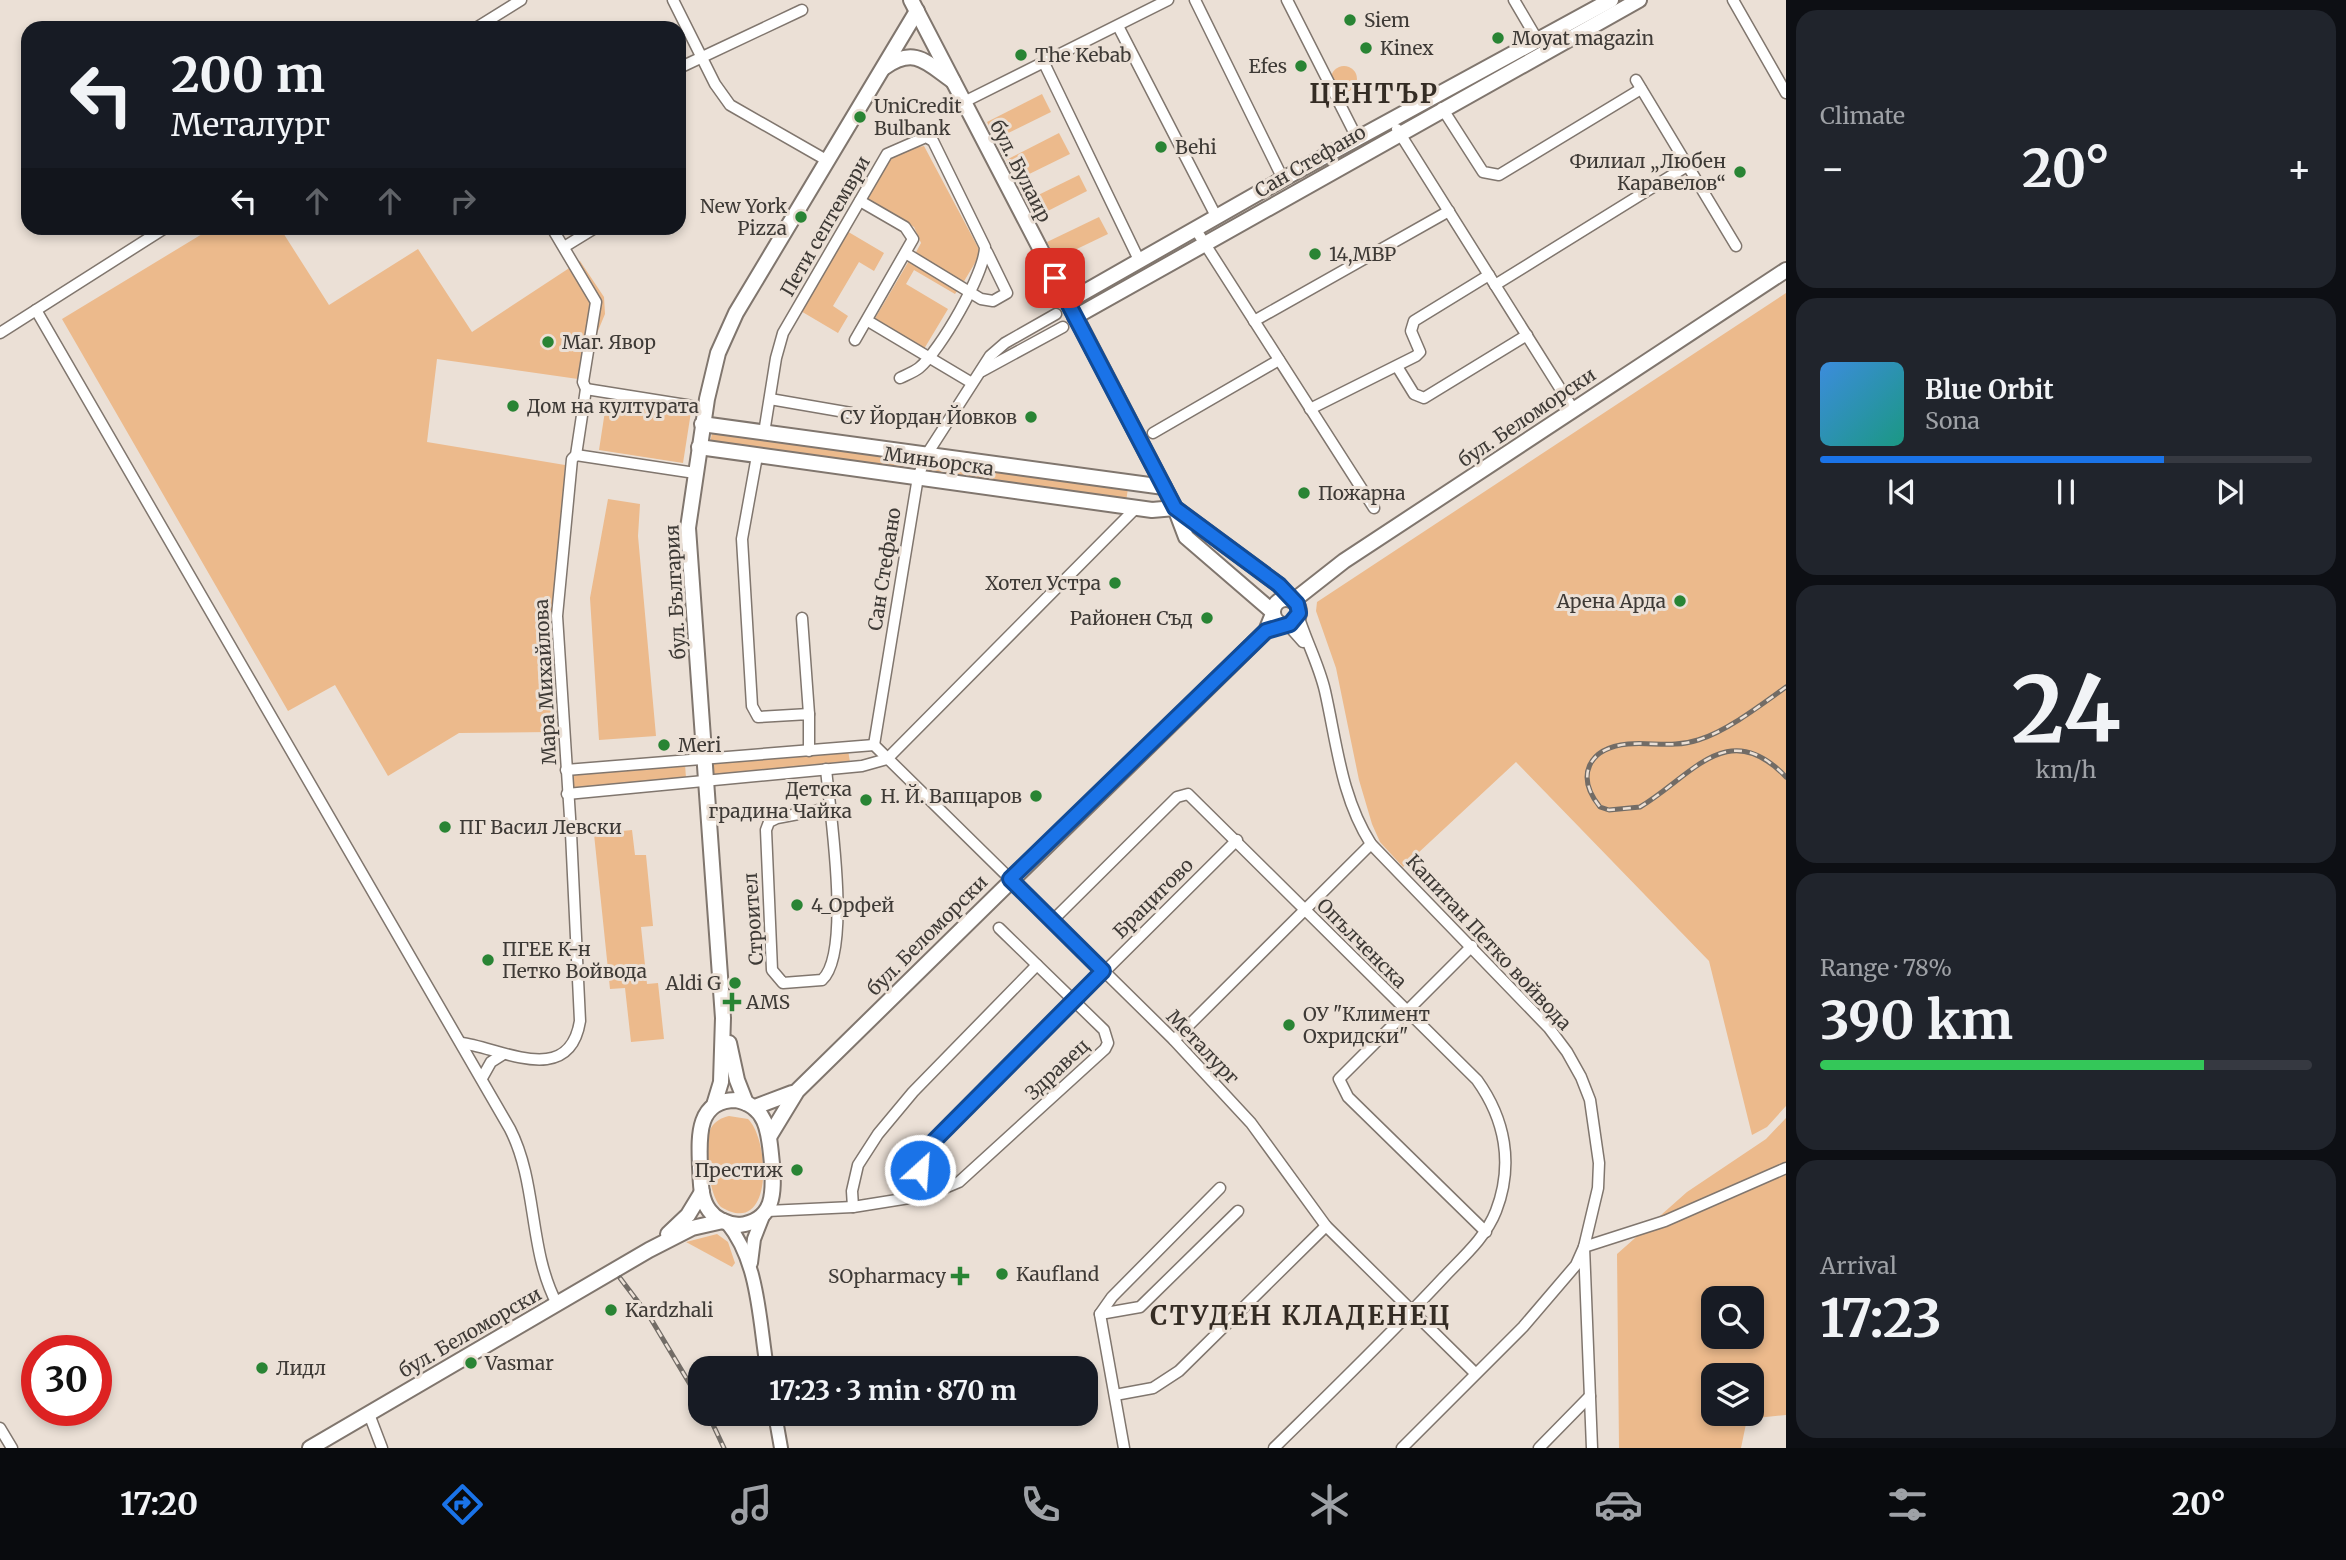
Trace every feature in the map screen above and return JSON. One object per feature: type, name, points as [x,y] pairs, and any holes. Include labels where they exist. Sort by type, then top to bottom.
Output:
[{"type":"main road","name":"Сан Стефано","points":[[1075,317],[1442,108],[1597,15],[1611,0]]},
{"type":"main road","name":"Сан Стефано","points":[[1067,302],[1536,39],[1639,0]]},
{"type":"main road","name":"бул. България","points":[[714,1105],[722,1077],[723,1018],[708,782],[688,555],[702,424],[718,353],[736,313],[884,68],[914,5]]},
{"type":"main road","name":"бул. Булаир","points":[[914,5],[1175,508],[1186,537],[1283,618]]},
{"type":"main road","points":[[884,68],[901,56],[911,56],[954,82]]},
{"type":"main road","name":"бул. Беломорски","points":[[769,1137],[797,1091],[1010,879],[1266,631],[1283,618],[1280,600],[1292,600],[1344,561],[1786,270]]},
{"type":"main road","name":"Миньорска","points":[[702,424],[1164,487]]},
{"type":"main road","name":"Миньорска","points":[[699,447],[1136,508],[1162,511],[1175,508]]},
{"type":"main road","name":"бул. Булаир","points":[[1175,508],[1279,585],[1292,600]]},
{"type":"main road","points":[[1283,618],[1298,608],[1292,600]]},
{"type":"main road","name":"бул. България","points":[[723,1018],[734,1068],[751,1105]]},
{"type":"main road","name":"бул. Беломорски","points":[[751,1105],[775,1102],[797,1091]]},
{"type":"main road","points":[[727,1100],[751,1105],[764,1119],[769,1137],[773,1195],[765,1213],[746,1224],[725,1222],[708,1208],[702,1192],[700,1127],[707,1111],[714,1105],[727,1100]]},
{"type":"main road","name":"бул. Беломорски","points":[[649,1250],[688,1216],[702,1192]]},
{"type":"main road","name":"бул. Беломорски","points":[[310,1448],[649,1250],[698,1225],[725,1222]]},
{"type":"street","points":[[487,21],[521,0]]},
{"type":"street","points":[[673,0],[684,21]]},
{"type":"street","points":[[964,102],[1168,0]]},
{"type":"street","points":[[1195,0],[1283,179]]},
{"type":"street","points":[[1287,0],[1357,138]]},
{"type":"street","points":[[1514,0],[1536,39]]},
{"type":"street","points":[[1732,0],[1786,93]]},
{"type":"street","points":[[686,64],[803,10]]},
{"type":"street","points":[[686,24],[715,84],[730,105],[828,161]]},
{"type":"street","points":[[1118,26],[1217,218]]},
{"type":"street","points":[[1044,63],[1140,262]]},
{"type":"street","points":[[1442,108],[1483,172],[1499,175],[1638,85],[1736,246]]},
{"type":"street","points":[[1391,119],[1573,409]]},
{"type":"street","name":"Пети септември","points":[[764,433],[783,333],[887,154],[921,137],[930,138],[985,247]]},
{"type":"street","points":[[1310,409],[1398,368],[1420,352],[1411,331],[1414,321],[1492,280],[1687,166]]},
{"type":"street","points":[[855,340],[912,245],[910,232],[860,201]]},
{"type":"street","points":[[1254,321],[1448,211]]},
{"type":"street","points":[[1196,230],[1374,508]]},
{"type":"street","points":[[0,333],[154,235]]},
{"type":"street","name":"Мара Михайлова","points":[[461,1043],[481,1046],[502,1055],[532,1060],[549,1059],[571,1044],[578,1030],[579,991],[556,616],[572,458],[576,455],[586,389],[583,382],[596,302],[556,235]]},
{"type":"street","points":[[564,247],[584,235]]},
{"type":"street","points":[[907,254],[981,299],[993,301],[1007,293],[985,247]]},
{"type":"street","points":[[900,378],[920,367],[930,356],[971,292],[983,267],[985,247]]},
{"type":"street","points":[[36,310],[482,1078],[519,1147],[543,1274],[557,1304]]},
{"type":"street","name":"Сан Стефано","points":[[874,745],[918,477],[927,454],[997,349],[1056,314]]},
{"type":"street","points":[[868,321],[972,383]]},
{"type":"street","name":"Сан Стефано","points":[[979,373],[1063,327]]},
{"type":"street","points":[[1398,368],[1414,394],[1423,398],[1527,335]]},
{"type":"street","points":[[1153,433],[1279,360]]},
{"type":"street","points":[[586,389],[705,408]]},
{"type":"street","points":[[770,399],[851,413]]},
{"type":"street","points":[[576,455],[695,473]]},
{"type":"street","points":[[757,456],[742,539],[752,706],[758,717],[809,714]]},
{"type":"street","points":[[568,794],[875,764],[887,759],[1136,508]]},
{"type":"street","points":[[802,618],[809,751]]},
{"type":"street","name":"Капитан Петко войвода","points":[[1283,618],[1309,651],[1325,691],[1347,793],[1371,844],[1549,1028],[1581,1077],[1596,1132],[1598,1188],[1584,1247],[1566,1279],[1402,1448]]},
{"type":"street","points":[[566,770],[874,745]]},
{"type":"street","name":"Металург","points":[[874,745],[1174,1040],[1251,1123],[1326,1226],[1475,1373]]},
{"type":"street","name":"Строител","points":[[826,769],[830,808],[838,909],[833,965],[822,980],[783,983],[772,970],[766,830],[769,822],[777,818],[830,808]]},
{"type":"street","name":"Опълченска","points":[[1052,921],[1184,793],[1192,797],[1237,840],[1304,910],[1477,1080],[1498,1114],[1504,1134],[1505,1181],[1496,1212],[1486,1231],[1412,1312],[1274,1448]]},
{"type":"street","name":"Брацигово","points":[[933,1194],[920,1170],[928,1147],[1237,840]]},
{"type":"street","points":[[1174,1040],[1371,844]]},
{"type":"street","name":"Здравец","points":[[933,1194],[959,1182],[1105,1049],[1108,1042],[1104,1030],[999,928]]},
{"type":"street","points":[[1472,946],[1342,1073],[1339,1079],[1348,1097],[1486,1231]]},
{"type":"street","points":[[853,1207],[852,1191],[858,1165],[878,1134],[913,1092],[1037,965]]},
{"type":"street","points":[[482,1078],[491,1062],[502,1055]]},
{"type":"street","points":[[1592,1448],[1584,1247],[1665,1221],[1786,1168]]},
{"type":"street","points":[[1124,1448],[1100,1314],[1112,1297],[1220,1188]]},
{"type":"street","points":[[750,1267],[754,1239],[765,1213],[794,1208],[853,1207],[933,1194]]},
{"type":"street","points":[[773,1195],[794,1208]]},
{"type":"street","points":[[1100,1314],[1140,1307],[1238,1211]]},
{"type":"street","points":[[725,1222],[746,1253],[765,1356]]},
{"type":"street","points":[[1115,1395],[1153,1388],[1179,1371],[1326,1226]]},
{"type":"street","points":[[1539,1448],[1590,1396]]},
{"type":"street","points":[[369,1414],[383,1448]]},
{"type":"street","points":[[777,1426],[781,1448]]},
{"type":"street","points":[[0,1428],[12,1448]]},
{"type":"shaded area","points":[[1344,66],[1353,70],[1357,79],[1353,88],[1344,92],[1335,88],[1331,79],[1335,70]]},
{"type":"shaded area","points":[[1042,94],[1051,112],[996,139],[987,122]]},
{"type":"shaded area","points":[[1059,133],[1070,154],[1017,180],[1006,160]]},
{"type":"shaded area","points":[[924,146],[981,253],[963,283],[915,254],[921,243],[914,227],[865,198],[893,152]]},
{"type":"shaded area","points":[[1079,175],[1087,191],[1034,218],[1026,201]]},
{"type":"shaded area","points":[[1099,217],[1108,234],[1056,259],[1047,242]]},
{"type":"shaded area","points":[[840,227],[884,253],[874,271],[859,262],[833,306],[848,316],[838,333],[794,307]]},
{"type":"shaded area","points":[[200,235],[284,235],[329,305],[418,249],[472,332],[580,261],[604,297],[605,314],[578,379],[437,359],[427,442],[565,465],[551,732],[459,733],[388,776],[335,685],[288,711],[62,319]]},
{"type":"shaded area","points":[[910,259],[959,288],[955,294],[914,270],[906,284],[948,309],[924,349],[874,320]]},
{"type":"shaded area","points":[[1786,293],[1786,1106],[1767,1127],[1752,1135],[1709,961],[1516,762],[1403,867],[1380,842],[1359,780],[1336,668],[1316,611],[1317,602]]},
{"type":"shaded area","points":[[607,398],[691,412],[683,463],[599,450]]},
{"type":"shaded area","points":[[712,433],[904,459],[903,469],[710,443]]},
{"type":"shaded area","points":[[930,459],[1128,488],[1126,502],[928,473]]},
{"type":"shaded area","points":[[608,499],[640,504],[638,536],[656,736],[599,740],[590,598]]},
{"type":"shaded area","points":[[848,750],[850,762],[711,776],[709,763]]},
{"type":"shaded area","points":[[685,764],[686,778],[570,788],[569,774]]},
{"type":"shaded area","points":[[632,830],[635,855],[646,855],[653,926],[641,927],[647,984],[658,983],[664,1039],[631,1042],[625,988],[610,989],[594,834]]},
{"type":"shaded area","points":[[729,1116],[748,1119],[761,1146],[763,1165],[763,1183],[759,1199],[751,1210],[738,1213],[721,1207],[713,1192],[708,1169],[708,1135],[714,1123]]},
{"type":"shaded area","points":[[1786,1118],[1786,1415],[1764,1417],[1764,1363],[1701,1363],[1701,1426],[1746,1426],[1741,1448],[1619,1448],[1617,1254],[1687,1192],[1766,1139]]},
{"type":"shaded area","points":[[717,1234],[728,1242],[735,1263],[732,1267],[686,1242]]},
{"type":"railway","points":[[1786,687],[1732,724],[1698,740],[1671,744],[1628,744],[1603,751],[1590,765],[1587,774],[1592,796],[1600,807],[1609,810],[1640,807],[1694,768],[1728,752],[1746,752],[1765,760],[1786,777]]},
{"type":"railway","points":[[620,1278],[651,1319],[688,1381]]},
{"type":"railway","points":[[714,1426],[724,1448]]},
{"type":"place","name":"Siem","points":[[1350,20]]},
{"type":"place","name":"Moyat magazin","points":[[1498,38]]},
{"type":"place","name":"Kinex","points":[[1366,48]]},
{"type":"place","name":"The Kebab","points":[[1021,55]]},
{"type":"place","name":"Efes","points":[[1301,66]]},
{"type":"place","name":"UniCredit Bulbank","points":[[860,117]]},
{"type":"place","name":"Behi","points":[[1161,147]]},
{"type":"place","name":"Филиал „Любен Каравелов“","points":[[1740,172]]},
{"type":"place","name":"New York Pizza","points":[[801,217]]},
{"type":"place","name":"14,МВР","points":[[1315,254]]},
{"type":"place","name":"Маг. Явор","points":[[548,342]]},
{"type":"place","name":"Дом на културата","points":[[513,406]]},
{"type":"place","name":"СУ Йордан Йовков","points":[[1031,417]]},
{"type":"place","name":"Пожарна","points":[[1304,493]]},
{"type":"place","name":"Хотел Устра","points":[[1115,583]]},
{"type":"place","name":"Арена Арда","points":[[1680,601]]},
{"type":"place","name":"Районен Съд","points":[[1207,618]]},
{"type":"place","name":"Meri","points":[[664,745]]},
{"type":"place","name":"Н. Й. Вапцаров","points":[[1036,796]]},
{"type":"place","name":"Детска градина Чайка","points":[[866,800]]},
{"type":"place","name":"ПГ Васил Левски","points":[[445,827]]},
{"type":"place","name":"4_Орфей","points":[[797,905]]},
{"type":"place","name":"ПГЕЕ К-н Петко Войвода","points":[[488,960]]},
{"type":"place","name":"Aldi G","points":[[735,983]]},
{"type":"place","name":"AMS","points":[[732,1002]]},
{"type":"place","name":"ОУ \"Климент Охридски\"","points":[[1289,1025]]},
{"type":"place","name":"Престиж","points":[[797,1170]]},
{"type":"place","name":"Kaufland","points":[[1002,1274]]},
{"type":"place","name":"SOpharmacy","points":[[960,1276]]},
{"type":"place","name":"Kardzhali","points":[[611,1310]]},
{"type":"place","name":"Vasmar","points":[[471,1363]]},
{"type":"place","name":"Лидл","points":[[262,1368]]},
{"type":"district","name":"ЦЕНТЪР","points":[[1374,93]]},
{"type":"district","name":"СТУДЕН КЛАДЕНЕЦ","points":[[1301,1315]]},
{"type":"route","points":[[920,1170],[920,1162],[928,1147],[1103,971],[1010,879],[1266,631],[1294,622],[1299,613],[1297,604],[1279,585],[1175,508],[1055,278]]}]
